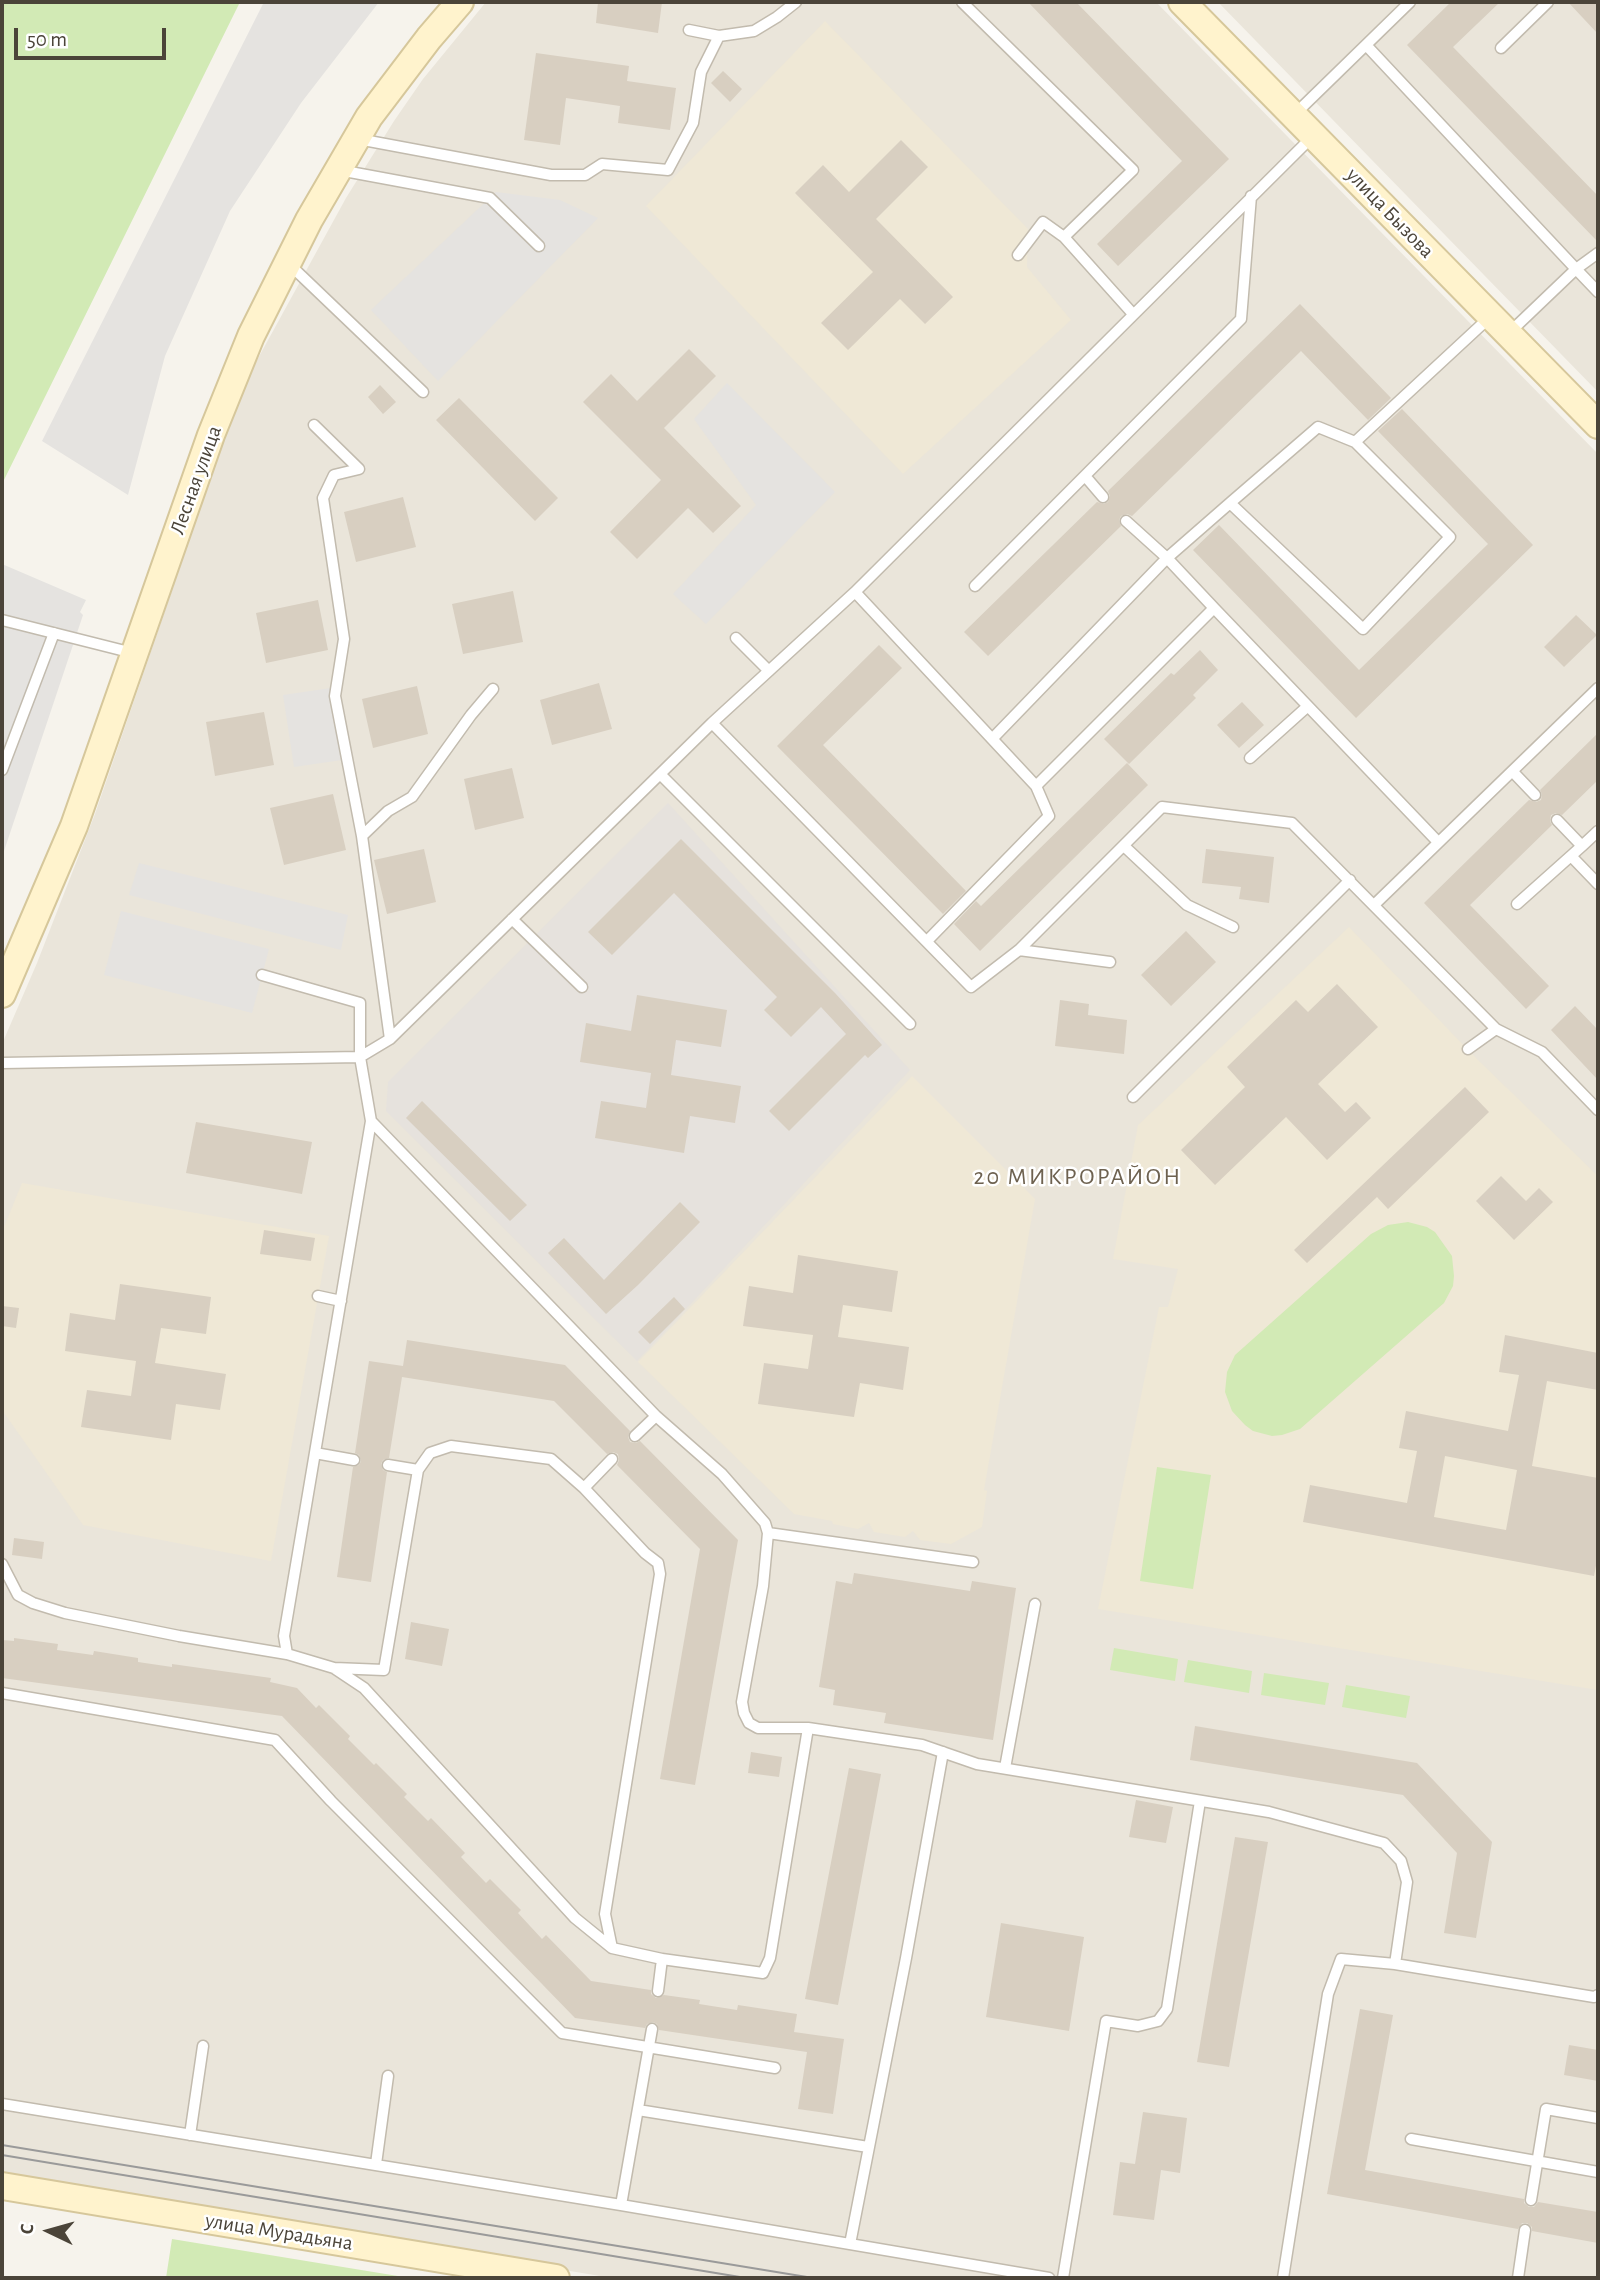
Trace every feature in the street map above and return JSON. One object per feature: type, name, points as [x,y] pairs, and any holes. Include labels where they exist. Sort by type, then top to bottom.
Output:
[{"type":"main road","name":"Лесная улица","points":[[2,994],[74,826],[211,435],[251,336],[309,220],[369,117],[460,2]]},
{"type":"main road","name":"улица Бызова","points":[[1193,8],[1598,425]]},
{"type":"main road","name":"улица Мурадьяна","points":[[2,2186],[556,2278]]},
{"type":"lane","points":[[689,30],[719,36],[754,31],[796,2]]},
{"type":"lane","points":[[962,2],[1133,170],[1064,237]]},
{"type":"lane","points":[[1294,115],[1410,2]]},
{"type":"lane","points":[[1500,48],[1548,2]]},
{"type":"lane","points":[[358,139],[551,175],[584,175],[602,164],[667,170],[693,123],[701,72],[719,36]]},
{"type":"lane","points":[[1366,45],[1598,292]]},
{"type":"lane","points":[[2,1063],[360,1057],[390,1039],[712,723],[855,592],[1314,135]]},
{"type":"lane","points":[[339,170],[490,198],[539,246]]},
{"type":"lane","points":[[975,586],[1241,319],[1251,196]]},
{"type":"lane","points":[[1018,255],[1043,222],[1064,237],[1133,314]]},
{"type":"lane","points":[[1355,442],[1499,325],[1598,253]]},
{"type":"lane","points":[[288,263],[422,392]]},
{"type":"lane","points":[[314,425],[359,469],[334,475],[323,498],[344,639],[335,696],[362,836],[390,1039]]},
{"type":"lane","points":[[993,738],[1167,558],[1230,503],[1318,427],[1355,442],[1450,537],[1363,629],[1230,503]]},
{"type":"lane","points":[[1085,476],[1103,497]]},
{"type":"lane","points":[[1126,521],[1167,558],[1438,842]]},
{"type":"lane","points":[[855,592],[1036,786],[1049,816],[927,941]]},
{"type":"lane","points":[[1036,786],[1214,608]]},
{"type":"lane","points":[[2,620],[135,653]]},
{"type":"lane","points":[[2,771],[54,633]]},
{"type":"lane","points":[[736,638],[769,671]]},
{"type":"lane","points":[[1374,905],[1598,688]]},
{"type":"lane","points":[[362,836],[388,811],[412,797],[457,734],[494,689]]},
{"type":"lane","points":[[1250,758],[1308,706]]},
{"type":"lane","points":[[712,723],[971,987],[1019,950],[1125,847],[1162,807],[1292,823],[1496,1030],[1542,1052],[1598,1111]]},
{"type":"lane","points":[[1513,772],[1535,795]]},
{"type":"lane","points":[[660,774],[910,1024]]},
{"type":"lane","points":[[1558,820],[1582,846]]},
{"type":"lane","points":[[1517,904],[1598,831]]},
{"type":"lane","points":[[1125,847],[1187,905],[1233,927]]},
{"type":"lane","points":[[1571,856],[1598,884]]},
{"type":"lane","points":[[1133,1097],[1350,880]]},
{"type":"lane","points":[[512,919],[582,987]]},
{"type":"lane","points":[[1019,950],[1110,962]]},
{"type":"lane","points":[[262,975],[360,1003],[360,1057],[371,1121],[284,1636],[287,1654]]},
{"type":"lane","points":[[1468,1049],[1496,1030]]},
{"type":"lane","points":[[371,1121],[656,1416],[722,1474],[765,1523],[768,1533],[763,1586],[742,1702],[749,1723],[758,1728],[808,1728],[922,1745],[1005,1769],[1269,1812],[1384,1843],[1401,1861],[1407,1882],[1395,1964]]},
{"type":"lane","points":[[318,1296],[341,1301]]},
{"type":"lane","points":[[635,1436],[656,1416]]},
{"type":"lane","points":[[2,1564],[18,1595],[65,1614],[287,1654],[334,1668],[384,1671],[418,1470],[430,1453],[451,1446],[551,1459],[584,1488],[657,1563],[660,1574],[605,1914],[612,1948]]},
{"type":"lane","points":[[315,1453],[354,1460]]},
{"type":"lane","points":[[584,1488],[612,1459]]},
{"type":"lane","points":[[388,1465],[418,1470]]},
{"type":"lane","points":[[768,1533],[973,1562]]},
{"type":"lane","points":[[1005,1769],[1035,1604]]},
{"type":"lane","points":[[334,1668],[364,1688],[575,1918],[612,1948],[663,1959],[763,1973],[770,1958],[808,1728]]},
{"type":"lane","points":[[2,1693],[275,1740],[331,1801],[562,2033],[775,2068]]},
{"type":"lane","points":[[850,2244],[943,1752]]},
{"type":"lane","points":[[1063,2278],[1106,2021],[1138,2026],[1158,2021],[1167,2009],[1200,1801]]},
{"type":"lane","points":[[658,1991],[663,1959]]},
{"type":"lane","points":[[1283,2278],[1328,1994],[1341,1959],[1395,1964],[1594,1997],[1598,1995]]},
{"type":"lane","points":[[621,2205],[652,2029]]},
{"type":"lane","points":[[190,2135],[203,2046]]},
{"type":"lane","points":[[376,2165],[388,2076]]},
{"type":"lane","points":[[2,2104],[1049,2278]]},
{"type":"lane","points":[[638,2109],[868,2147]]},
{"type":"lane","points":[[1531,2200],[1546,2109],[1598,2118]]},
{"type":"lane","points":[[1411,2139],[1598,2172]]},
{"type":"lane","points":[[1518,2278],[1525,2230]]},
{"type":"shaded area","points":[[264,2],[379,2],[301,103],[230,211],[165,356],[128,495],[42,441]]},
{"type":"shaded area","points":[[486,2],[1156,2],[1598,454],[1598,2278],[612,2278],[2,2176],[2,1044],[95,814],[224,439],[256,362],[346,198],[394,121],[423,79]]},
{"type":"shaded area","points":[[1218,2],[1598,2],[1598,392]]},
{"type":"shaded area","points":[[825,21],[1028,229],[1027,267],[1071,320],[903,474],[646,206]]},
{"type":"shaded area","points":[[496,192],[560,200],[598,218],[438,381],[371,310]]},
{"type":"shaded area","points":[[727,383],[835,492],[706,624],[673,594],[756,505],[694,419]]},
{"type":"shaded area","points":[[2,564],[86,600],[2,857]]},
{"type":"shaded area","points":[[331,688],[342,760],[294,767],[283,695]]},
{"type":"shaded area","points":[[668,803],[910,1070],[637,1361],[386,1111],[388,1082]]},
{"type":"shaded area","points":[[139,863],[348,915],[341,950],[129,895]]},
{"type":"shaded area","points":[[121,911],[269,949],[252,1013],[104,975]]},
{"type":"shaded area","points":[[1349,927],[1479,1061],[1598,1176],[1598,1690],[1098,1609],[1159,1307],[1168,1307],[1178,1269],[1113,1259],[1138,1125]]},
{"type":"shaded area","points":[[912,1076],[1035,1199],[984,1490],[987,1491],[982,1527],[951,1544],[920,1540],[913,1531],[905,1537],[874,1532],[869,1523],[858,1529],[794,1514],[638,1362]]},
{"type":"shaded area","points":[[22,1183],[329,1236],[271,1561],[83,1525],[2,1410],[2,1232]]},
{"type":"green space","points":[[2,2],[240,2],[2,484]]},
{"type":"green space","points":[[1408,1222],[1435,1232],[1452,1256],[1453,1286],[1444,1303],[1300,1429],[1272,1436],[1253,1431],[1245,1425],[1232,1411],[1225,1392],[1227,1372],[1235,1355],[1371,1234],[1388,1225]]},
{"type":"green space","points":[[1157,1467],[1211,1475],[1193,1589],[1140,1581]]},
{"type":"green space","points":[[1114,1648],[1178,1659],[1175,1681],[1110,1670]]},
{"type":"green space","points":[[1188,1660],[1252,1671],[1249,1693],[1184,1682]]},
{"type":"green space","points":[[1264,1673],[1329,1683],[1325,1705],[1261,1695]]},
{"type":"green space","points":[[1346,1685],[1410,1696],[1406,1718],[1342,1707]]},
{"type":"green space","points":[[172,2239],[410,2278],[166,2278]]},
{"type":"building","points":[[598,2],[662,2],[658,33],[596,23]]},
{"type":"building","points":[[1028,2],[1076,2],[1229,159],[1118,266],[1097,244],[1182,161]]},
{"type":"building","points":[[1451,2],[1500,2],[1453,47],[1598,196],[1598,242],[1407,45]]},
{"type":"building","points":[[1568,2],[1598,2],[1598,34]]},
{"type":"building","points":[[536,53],[629,66],[627,81],[676,88],[670,130],[618,123],[620,106],[566,98],[560,145],[524,140]]},
{"type":"building","points":[[723,71],[742,89],[730,102],[711,83]]},
{"type":"building","points":[[901,140],[928,167],[876,219],[953,297],[925,324],[900,299],[848,350],[821,323],[873,272],[795,193],[823,165],[849,192]]},
{"type":"building","points":[[1300,304],[1391,398],[1368,420],[1301,351],[1132,516],[1121,516],[1121,526],[988,656],[964,632],[1097,502],[1108,502],[1108,491]]},
{"type":"building","points":[[689,349],[716,376],[664,428],[741,506],[713,533],[688,508],[637,559],[610,532],[661,480],[583,402],[611,374],[637,401]]},
{"type":"building","points":[[380,385],[396,402],[383,414],[368,397]]},
{"type":"building","points":[[459,398],[558,498],[535,521],[436,420]]},
{"type":"building","points":[[1402,409],[1533,545],[1356,718],[1193,550],[1219,525],[1359,670],[1488,544],[1378,431]]},
{"type":"building","points":[[403,497],[416,547],[356,562],[344,512]]},
{"type":"building","points":[[513,591],[523,642],[463,654],[452,604]]},
{"type":"building","points":[[318,600],[328,650],[266,663],[256,613]]},
{"type":"building","points":[[1576,615],[1597,635],[1564,667],[1544,647]]},
{"type":"building","points":[[879,645],[902,668],[823,745],[966,891],[943,914],[777,746]]},
{"type":"building","points":[[1200,650],[1218,670],[1193,695],[1196,698],[1129,764],[1104,739],[1171,673],[1174,675]]},
{"type":"building","points":[[599,683],[612,729],[552,745],[540,700]]},
{"type":"building","points":[[417,686],[428,734],[373,748],[362,699]]},
{"type":"building","points":[[1242,702],[1264,725],[1239,748],[1217,725]]},
{"type":"building","points":[[264,712],[274,765],[215,776],[206,722]]},
{"type":"building","points":[[1598,733],[1598,780],[1562,815],[1551,815],[1552,825],[1470,905],[1549,986],[1526,1009],[1424,903],[1529,800],[1541,800],[1540,790]]},
{"type":"building","points":[[1127,763],[1148,785],[980,951],[954,924],[976,901],[981,906]]},
{"type":"building","points":[[512,768],[524,818],[475,830],[464,779]]},
{"type":"building","points":[[333,794],[346,850],[284,865],[270,808]]},
{"type":"building","points":[[681,839],[835,993],[882,1045],[868,1058],[865,1055],[789,1131],[769,1111],[846,1034],[821,1007],[791,1037],[764,1010],[777,997],[674,893],[612,955],[588,932]]},
{"type":"building","points":[[424,849],[436,902],[387,914],[374,860]]},
{"type":"building","points":[[1206,849],[1274,857],[1269,903],[1239,899],[1241,887],[1202,883]]},
{"type":"building","points":[[1186,931],[1216,962],[1171,1006],[1141,975]]},
{"type":"building","points":[[1337,984],[1378,1027],[1318,1084],[1345,1112],[1356,1102],[1371,1118],[1327,1160],[1286,1117],[1215,1185],[1181,1150],[1245,1087],[1227,1067],[1296,1000],[1308,1012]]},
{"type":"building","points":[[637,995],[727,1010],[721,1047],[676,1040],[671,1075],[741,1086],[735,1123],[690,1116],[684,1153],[595,1138],[601,1101],[646,1108],[651,1073],[580,1062],[586,1023],[631,1031]]},
{"type":"building","points":[[1060,1000],[1089,1004],[1088,1015],[1127,1020],[1124,1054],[1055,1046]]},
{"type":"building","points":[[1575,1006],[1598,1030],[1598,1080],[1551,1030]]},
{"type":"building","points":[[1465,1087],[1489,1112],[1388,1209],[1377,1197],[1307,1263],[1294,1250]]},
{"type":"building","points":[[422,1101],[527,1205],[510,1221],[406,1118]]},
{"type":"building","points":[[196,1122],[312,1142],[302,1194],[186,1173]]},
{"type":"building","points":[[1501,1176],[1526,1201],[1539,1188],[1553,1202],[1514,1240],[1476,1201]]},
{"type":"building","points":[[680,1202],[700,1222],[606,1314],[548,1253],[564,1238],[604,1280]]},
{"type":"building","points":[[264,1230],[315,1238],[311,1261],[260,1254]]},
{"type":"building","points":[[798,1255],[898,1271],[892,1312],[843,1305],[838,1337],[909,1347],[903,1390],[860,1383],[854,1417],[758,1404],[764,1363],[808,1369],[813,1335],[743,1326],[749,1286],[793,1293]]},
{"type":"building","points":[[120,1284],[211,1297],[206,1334],[161,1328],[155,1363],[226,1374],[220,1410],[176,1404],[171,1440],[81,1427],[87,1390],[131,1396],[136,1361],[65,1351],[70,1313],[115,1320]]},
{"type":"building","points":[[674,1297],[685,1309],[650,1344],[638,1332]]},
{"type":"building","points":[[2,1306],[19,1308],[16,1328],[2,1326]]},
{"type":"building","points":[[1505,1335],[1598,1353],[1598,1390],[1547,1381],[1532,1466],[1598,1478],[1598,1555],[1594,1576],[1303,1522],[1310,1485],[1407,1503],[1417,1451],[1399,1448],[1406,1411],[1508,1431],[1519,1375],[1499,1372]],"holes":[[[1445,1456],[1517,1470],[1506,1530],[1434,1517]]]},
{"type":"building","points":[[407,1340],[565,1365],[630,1431],[630,1442],[640,1441],[738,1540],[695,1785],[660,1779],[700,1549],[617,1465],[618,1454],[607,1454],[554,1401],[402,1377],[389,1458],[381,1464],[387,1472],[371,1582],[337,1577],[353,1467],[361,1461],[355,1453],[369,1361],[403,1366]]},
{"type":"building","points":[[14,1538],[44,1542],[42,1559],[12,1555]]},
{"type":"building","points":[[854,1573],[970,1591],[972,1581],[1016,1588],[993,1740],[884,1723],[886,1713],[833,1705],[835,1690],[819,1687],[836,1581],[852,1584]]},
{"type":"building","points":[[411,1622],[449,1629],[442,1666],[405,1659]]},
{"type":"building","points":[[14,1638],[58,1644],[57,1650],[93,1655],[94,1651],[138,1658],[138,1662],[271,1678],[270,1682],[297,1688],[316,1708],[319,1705],[350,1736],[348,1739],[407,1794],[404,1797],[428,1821],[431,1818],[465,1853],[461,1857],[486,1883],[490,1879],[521,1910],[518,1913],[542,1939],[546,1935],[591,1981],[651,1990],[651,1994],[656,1998],[664,1995],[700,2000],[699,2004],[737,2010],[738,2005],[797,2014],[794,2032],[844,2039],[833,2114],[798,2109],[807,2052],[659,2030],[653,2022],[645,2028],[575,2018],[282,1716],[2,1678],[2,1640],[14,1641]]},
{"type":"building","points":[[1195,1726],[1417,1763],[1492,1842],[1476,1938],[1444,1933],[1457,1853],[1403,1795],[1190,1760]]},
{"type":"building","points":[[751,1752],[782,1757],[779,1777],[748,1773]]},
{"type":"building","points":[[849,1768],[881,1774],[838,2005],[805,1999]]},
{"type":"building","points":[[1136,1800],[1173,1807],[1166,1843],[1129,1837]]},
{"type":"building","points":[[1235,1837],[1268,1842],[1229,2067],[1197,2062]]},
{"type":"building","points":[[1001,1923],[1084,1937],[1069,2031],[986,2017]]},
{"type":"building","points":[[1360,2009],[1393,2015],[1365,2170],[1524,2199],[1524,2203],[1529,2207],[1534,2207],[1538,2202],[1598,2212],[1598,2243],[1532,2231],[1532,2227],[1527,2223],[1522,2223],[1518,2229],[1327,2194]]},
{"type":"building","points":[[1569,2045],[1598,2050],[1598,2081],[1564,2075]]},
{"type":"building","points":[[1143,2112],[1187,2118],[1180,2173],[1161,2170],[1154,2220],[1113,2215],[1120,2162],[1135,2164]]},
{"type":"tram line","points":[[2,2145],[813,2278]]},
{"type":"tram line","points":[[2,2155],[746,2278]]},
{"type":"district","name":"20 МИКРОРАЙОН","points":[[1078,1177]]}]
